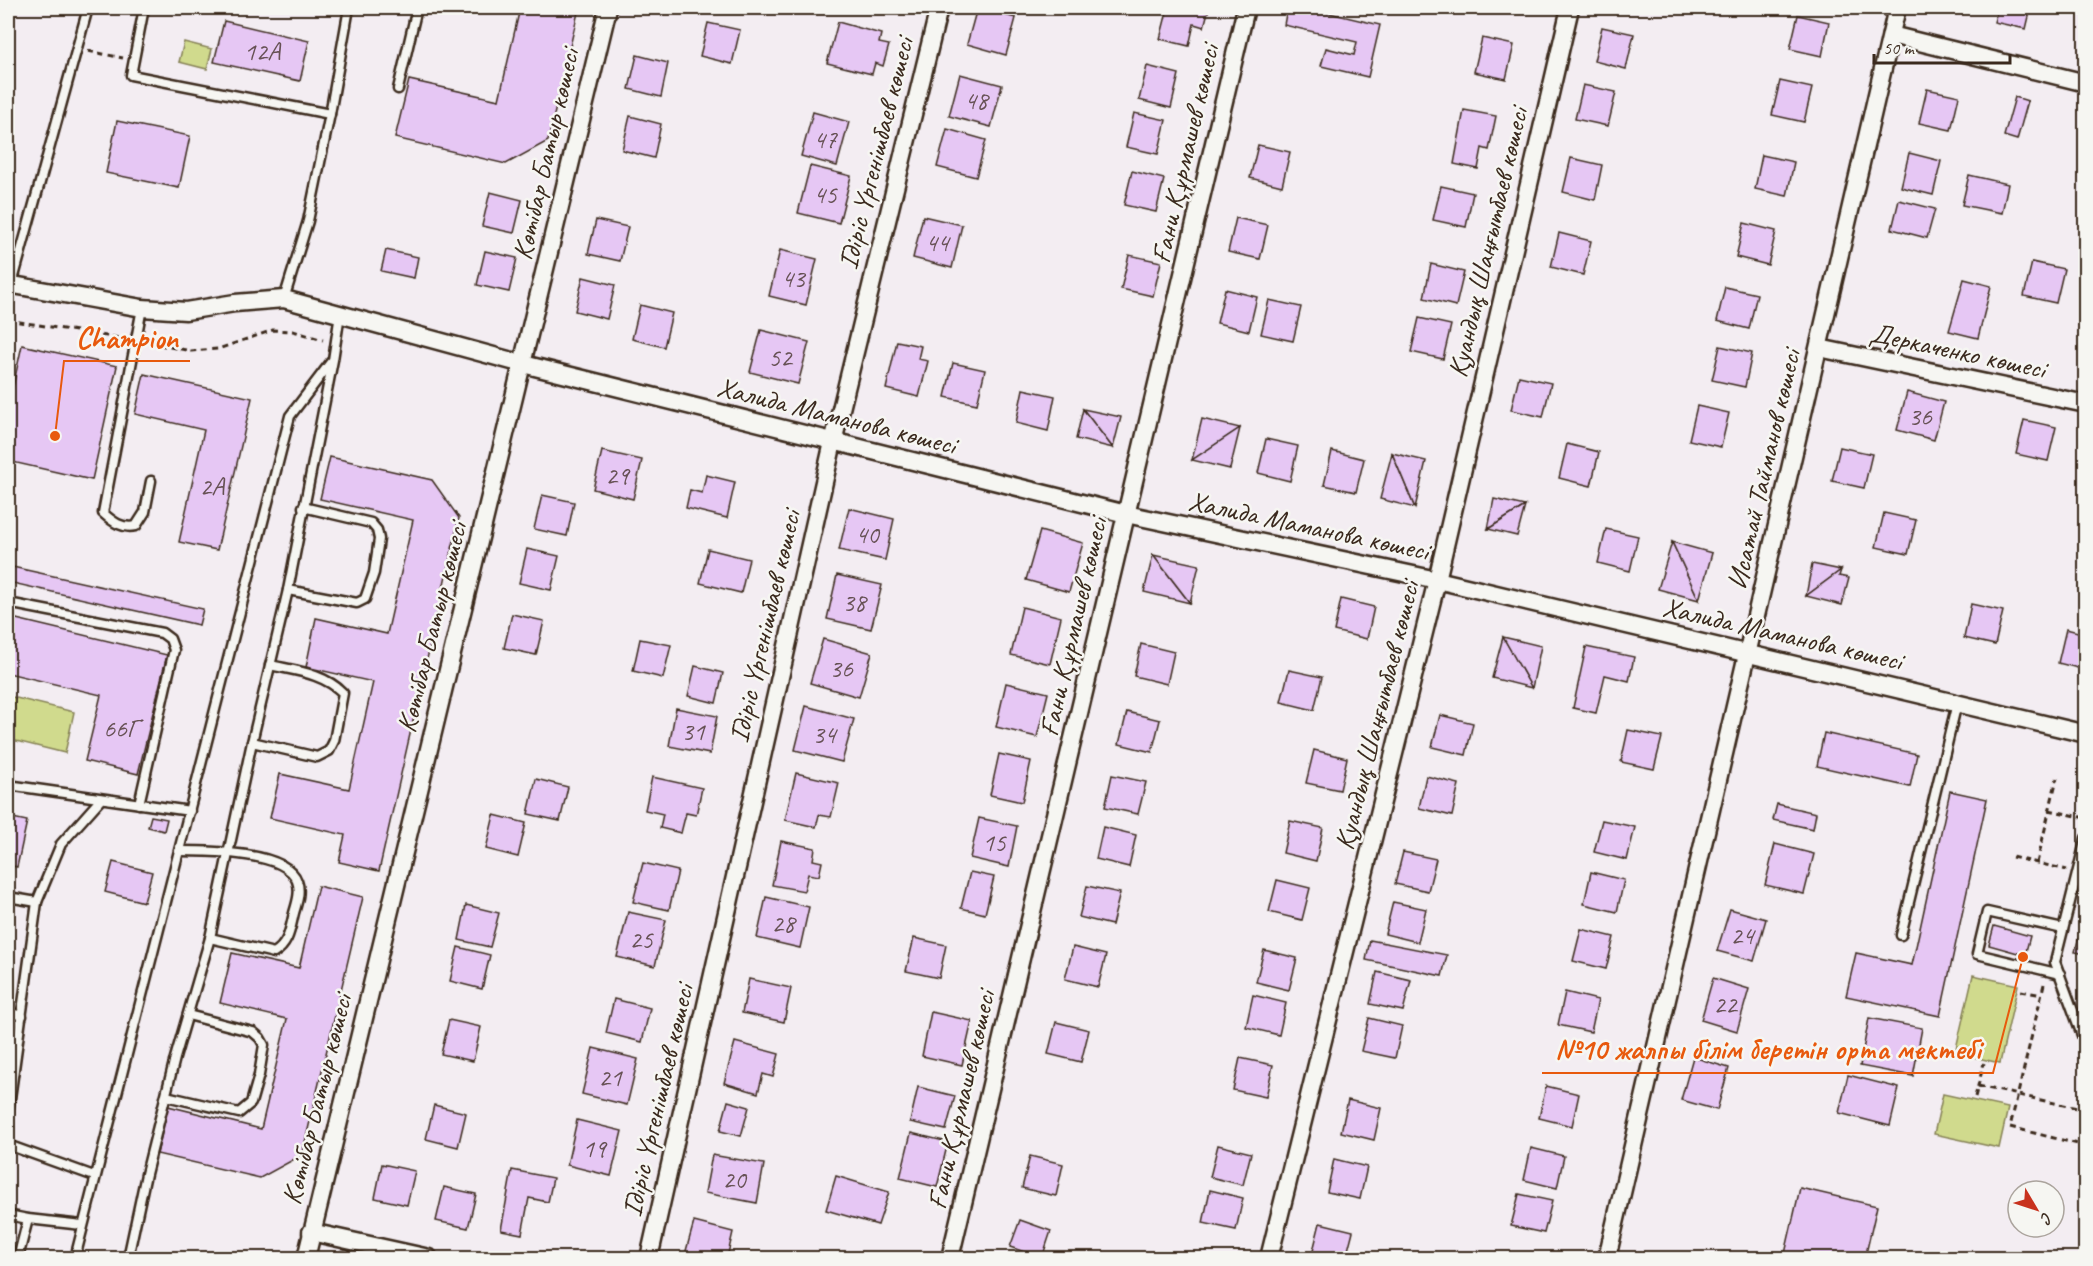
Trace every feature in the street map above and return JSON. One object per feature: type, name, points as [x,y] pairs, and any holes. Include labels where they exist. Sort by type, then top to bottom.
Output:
[{"type":"street","name":"Көтібар Батыр көшесі","points":[[306,1258],[608,8]]},
{"type":"street","name":"Ідіріс Үргенішбаев көшесі","points":[[649,1258],[833,442],[939,8]]},
{"type":"street","name":"Ғани Құрмашев көшесі","points":[[950,1258],[1246,8]]},
{"type":"street","name":"Қуандық Шаңғытбаев көшесі","points":[[1269,1258],[1437,580],[1570,8]]},
{"type":"street","name":"Исатай Тайманов көшесі","points":[[1607,1258],[1897,8]]},
{"type":"street","points":[[1891,35],[2085,83]]},
{"type":"street","name":"Халида Маманова көшесі","points":[[10,284],[142,308],[186,311],[235,303],[284,299],[523,364],[1126,514],[1437,580],[1748,652],[2085,734]]},
{"type":"street","name":"Деркаченко көшесі","points":[[1819,348],[2085,404]]},
{"type":"street","points":[[311,1232],[429,1258]]},
{"type":"lane","points":[[10,284],[88,8]]},
{"type":"lane","points":[[144,8],[131,75],[330,114]]},
{"type":"lane","points":[[284,299],[308,221],[349,8]]},
{"type":"lane","points":[[398,89],[417,8]]},
{"type":"lane","points":[[142,308],[103,513],[113,523],[129,528],[136,526],[146,512],[151,481]]},
{"type":"lane","points":[[128,1258],[146,1174],[210,938],[252,742],[288,590],[340,314]]},
{"type":"lane","points":[[75,1258],[94,1176],[180,851],[290,416],[333,360]]},
{"type":"lane","points":[[288,590],[357,603],[365,599],[375,573],[379,539],[371,523],[303,507]]},
{"type":"lane","points":[[8,603],[162,633],[170,639],[174,650],[140,804]]},
{"type":"lane","points":[[252,742],[317,757],[329,751],[334,741],[343,693],[323,677],[270,665]]},
{"type":"lane","points":[[1902,935],[1957,703]]},
{"type":"lane","points":[[8,785],[190,812]]},
{"type":"lane","points":[[8,1113],[37,903],[62,844],[101,799]]},
{"type":"lane","points":[[2085,838],[2055,962],[2085,1046]]},
{"type":"lane","points":[[180,851],[229,851],[277,863],[291,872],[297,880],[299,894],[287,940],[281,949],[274,953],[210,938]]},
{"type":"lane","points":[[8,897],[37,903]]},
{"type":"lane","points":[[2060,974],[1977,954],[1987,912],[2063,929]]},
{"type":"lane","points":[[8,1012],[22,1016]]},
{"type":"lane","points":[[166,1096],[239,1113],[251,1102],[260,1075],[264,1045],[253,1032],[188,1015]]},
{"type":"lane","points":[[8,1145],[94,1176]]},
{"type":"lane","points":[[8,1215],[82,1225]]},
{"type":"lane","points":[[18,1258],[28,1219]]},
{"type":"path","points":[[77,48],[134,60]]},
{"type":"path","points":[[8,320],[191,351],[218,349],[273,330],[293,331],[336,344]]},
{"type":"path","points":[[2037,863],[2057,778]]},
{"type":"path","points":[[2049,810],[2085,818]]},
{"type":"path","points":[[2012,857],[2077,873]]},
{"type":"path","points":[[2048,971],[2010,1127],[2078,1144],[2085,1117]]},
{"type":"path","points":[[2021,990],[2042,995]]},
{"type":"path","points":[[1975,1097],[1984,1063]]},
{"type":"path","points":[[1978,1086],[2085,1110]]},
{"type":"green space","points":[[184,42],[212,49],[207,69],[179,62]]},
{"type":"green space","points":[[8,696],[74,712],[65,753],[8,739]]},
{"type":"green space","points":[[1973,975],[2018,985],[2000,1063],[1955,1053]]},
{"type":"green space","points":[[1943,1094],[2008,1108],[1999,1148],[1934,1134]]},
{"type":"building","points":[[8,8],[13,8],[8,32]]},
{"type":"building","points":[[520,8],[579,8],[548,141],[506,164],[395,138],[409,80],[499,100]]},
{"type":"building","points":[[977,8],[1016,18],[1006,55],[967,44]]},
{"type":"building","points":[[1168,8],[1209,8],[1204,27],[1194,24],[1189,46],[1160,39]]},
{"type":"building","points":[[1287,8],[1308,8],[1380,25],[1368,77],[1321,66],[1326,48],[1354,55],[1357,42],[1284,25]]},
{"type":"building","points":[[1998,8],[2031,8],[2026,29],[1994,22]]},
{"type":"building","points":[[1798,15],[1829,22],[1822,56],[1790,49]]},
{"type":"building","points":[[224,21],[309,41],[300,81],[214,62]]},
{"type":"building","points":[[838,22],[881,34],[879,43],[889,45],[883,66],[875,63],[872,74],[827,63]]},
{"type":"building","points":[[708,23],[740,30],[732,64],[700,56]]},
{"type":"building","points":[[1602,27],[1634,34],[1626,69],[1594,61]]},
{"type":"building","points":[[1482,38],[1514,45],[1506,79],[1474,72]]},
{"type":"building","points":[[637,55],[668,63],[661,97],[629,89]]},
{"type":"building","points":[[1147,66],[1179,74],[1171,108],[1139,100]]},
{"type":"building","points":[[960,74],[1002,85],[991,127],[949,116]]},
{"type":"building","points":[[1780,81],[1812,88],[1804,122],[1772,115]]},
{"type":"building","points":[[1583,85],[1616,92],[1608,126],[1575,119]]},
{"type":"building","points":[[1927,89],[1959,96],[1951,130],[1919,123]]},
{"type":"building","points":[[2015,97],[2028,101],[2017,140],[2004,136]]},
{"type":"building","points":[[1464,110],[1496,116],[1489,150],[1482,148],[1478,169],[1454,164]]},
{"type":"building","points":[[813,112],[849,122],[837,166],[801,156]]},
{"type":"building","points":[[1134,113],[1166,120],[1158,154],[1126,147]]},
{"type":"building","points":[[630,116],[661,124],[654,158],[622,150]]},
{"type":"building","points":[[117,121],[190,136],[179,188],[106,173]]},
{"type":"building","points":[[947,129],[986,140],[976,177],[937,167]]},
{"type":"building","points":[[1258,145],[1290,152],[1282,186],[1250,178]]},
{"type":"building","points":[[1909,153],[1941,161],[1933,195],[1901,187]]},
{"type":"building","points":[[1762,155],[1794,162],[1787,196],[1755,189]]},
{"type":"building","points":[[1571,158],[1602,165],[1595,200],[1563,192]]},
{"type":"building","points":[[810,166],[851,176],[839,223],[798,213]]},
{"type":"building","points":[[1132,171],[1164,179],[1156,212],[1124,205]]},
{"type":"building","points":[[1969,175],[2008,184],[2002,213],[1962,205]]},
{"type":"building","points":[[1441,186],[1473,193],[1466,227],[1433,220]]},
{"type":"building","points":[[490,192],[522,200],[514,233],[482,226]]},
{"type":"building","points":[[1899,200],[1935,209],[1927,238],[1892,229]]},
{"type":"building","points":[[923,216],[962,225],[952,268],[913,258]]},
{"type":"building","points":[[1236,218],[1268,225],[1260,259],[1228,252]]},
{"type":"building","points":[[596,220],[628,227],[620,261],[588,254]]},
{"type":"building","points":[[1744,223],[1776,231],[1768,265],[1736,257]]},
{"type":"building","points":[[1559,233],[1591,241],[1583,275],[1551,267]]},
{"type":"building","points":[[386,250],[418,257],[414,278],[381,271]]},
{"type":"building","points":[[780,250],[817,259],[806,305],[769,296]]},
{"type":"building","points":[[485,251],[517,258],[509,292],[477,285]]},
{"type":"building","points":[[1129,255],[1161,262],[1153,296],[1121,289]]},
{"type":"building","points":[[2032,262],[2064,269],[2056,303],[2024,296]]},
{"type":"building","points":[[1431,264],[1464,272],[1456,306],[1424,298]]},
{"type":"building","points":[[583,277],[615,285],[607,319],[575,311]]},
{"type":"building","points":[[1964,279],[1991,286],[1978,338],[1949,331]]},
{"type":"building","points":[[1725,287],[1757,294],[1749,329],[1717,321]]},
{"type":"building","points":[[1225,289],[1257,297],[1249,331],[1217,323]]},
{"type":"building","points":[[1269,300],[1301,307],[1293,341],[1261,334]]},
{"type":"building","points":[[640,305],[672,313],[664,347],[632,339]]},
{"type":"building","points":[[1419,318],[1451,325],[1443,359],[1411,352]]},
{"type":"building","points":[[761,330],[809,342],[798,384],[750,372]]},
{"type":"building","points":[[897,341],[921,346],[918,359],[928,361],[919,397],[886,389]]},
{"type":"building","points":[[22,345],[117,366],[92,480],[8,461],[8,410]]},
{"type":"building","points":[[1720,346],[1752,353],[1745,387],[1712,380]]},
{"type":"building","points":[[953,363],[985,370],[977,404],[945,397]]},
{"type":"building","points":[[144,374],[252,398],[217,550],[179,542],[204,430],[135,414]]},
{"type":"building","points":[[1519,376],[1551,383],[1543,417],[1511,410]]},
{"type":"building","points":[[1023,389],[1055,396],[1048,431],[1016,423]]},
{"type":"building","points":[[1907,392],[1944,402],[1934,440],[1897,430]]},
{"type":"building","points":[[1697,406],[1729,413],[1721,447],[1689,440]]},
{"type":"building","points":[[1083,409],[1113,448],[1076,439]]},
{"type":"building","points":[[1083,409],[1121,417],[1113,448]]},
{"type":"building","points":[[1202,419],[1240,428],[1192,460]]},
{"type":"building","points":[[2024,420],[2056,427],[2048,461],[2016,454]]},
{"type":"building","points":[[1240,428],[1230,469],[1192,460]]},
{"type":"building","points":[[1266,439],[1298,446],[1290,481],[1258,473]]},
{"type":"building","points":[[1567,444],[1599,452],[1591,486],[1559,478]]},
{"type":"building","points":[[1840,447],[1872,454],[1864,488],[1832,481]]},
{"type":"building","points":[[602,451],[642,460],[633,499],[593,489]]},
{"type":"building","points":[[1332,451],[1364,459],[1356,492],[1324,485]]},
{"type":"building","points":[[1392,453],[1415,508],[1380,499]]},
{"type":"building","points":[[1392,453],[1426,461],[1415,508]]},
{"type":"building","points":[[330,457],[432,480],[459,518],[379,871],[339,862],[345,835],[270,818],[280,774],[349,789],[373,682],[306,667],[316,618],[387,634],[413,520],[320,499]]},
{"type":"building","points":[[706,475],[735,482],[727,518],[686,508],[690,490],[702,493]]},
{"type":"building","points":[[542,495],[574,502],[567,536],[534,529]]},
{"type":"building","points":[[1494,499],[1525,506],[1488,529]]},
{"type":"building","points":[[1525,506],[1517,536],[1488,529]]},
{"type":"building","points":[[849,508],[894,519],[885,560],[839,550]]},
{"type":"building","points":[[1884,513],[1916,520],[1908,554],[1876,547]]},
{"type":"building","points":[[1606,529],[1638,536],[1630,571],[1598,563]]},
{"type":"building","points":[[1040,531],[1083,543],[1069,592],[1026,580]]},
{"type":"building","points":[[1672,542],[1699,600],[1658,589]]},
{"type":"building","points":[[1672,542],[1712,553],[1699,600]]},
{"type":"building","points":[[527,549],[559,556],[551,590],[519,583]]},
{"type":"building","points":[[708,549],[749,559],[741,593],[700,583]]},
{"type":"building","points":[[1153,555],[1190,603],[1144,592]]},
{"type":"building","points":[[1153,555],[1199,565],[1190,603]]},
{"type":"building","points":[[1812,564],[1841,570],[1806,596]]},
{"type":"building","points":[[8,566],[203,609],[199,625],[8,582]]},
{"type":"building","points":[[1841,570],[1839,576],[1849,578],[1842,605],[1806,596]]},
{"type":"building","points":[[837,575],[882,585],[871,629],[827,619]]},
{"type":"building","points":[[1341,599],[1374,607],[1367,639],[1334,631]]},
{"type":"building","points":[[1971,604],[2003,611],[1995,645],[1964,638]]},
{"type":"building","points":[[1022,607],[1061,617],[1050,664],[1011,655]]},
{"type":"building","points":[[512,614],[544,621],[536,655],[504,648]]},
{"type":"building","points":[[8,617],[167,655],[138,774],[85,761],[101,695],[8,673]]},
{"type":"building","points":[[2066,629],[2086,634],[2086,670],[2058,663]]},
{"type":"building","points":[[1503,637],[1532,688],[1492,678]]},
{"type":"building","points":[[1503,637],[1541,646],[1532,688]]},
{"type":"building","points":[[640,639],[671,645],[663,678],[633,671]]},
{"type":"building","points":[[823,639],[872,653],[859,697],[810,683]]},
{"type":"building","points":[[1141,644],[1174,652],[1167,684],[1134,676]]},
{"type":"building","points":[[1586,647],[1634,657],[1629,681],[1605,675],[1596,713],[1573,708]]},
{"type":"building","points":[[695,666],[723,673],[716,703],[688,696]]},
{"type":"building","points":[[1289,670],[1322,677],[1314,710],[1281,702]]},
{"type":"building","points":[[1006,683],[1048,693],[1037,737],[996,727]]},
{"type":"building","points":[[806,706],[854,719],[842,762],[795,750]]},
{"type":"building","points":[[676,708],[717,716],[710,754],[669,746]]},
{"type":"building","points":[[1127,712],[1160,720],[1152,752],[1119,744]]},
{"type":"building","points":[[1440,715],[1473,723],[1466,755],[1432,747]]},
{"type":"building","points":[[1628,730],[1662,737],[1654,769],[1621,762]]},
{"type":"building","points":[[1824,733],[1917,754],[1910,787],[1817,766]]},
{"type":"building","points":[[1314,750],[1347,758],[1340,790],[1306,783]]},
{"type":"building","points":[[999,754],[1031,761],[1022,802],[990,795]]},
{"type":"building","points":[[796,773],[839,783],[831,817],[819,815],[816,827],[785,820]]},
{"type":"building","points":[[1112,775],[1146,782],[1138,814],[1105,807]]},
{"type":"building","points":[[1426,776],[1459,784],[1452,816],[1419,808]]},
{"type":"building","points":[[652,777],[702,788],[696,815],[686,813],[681,833],[660,828],[663,814],[645,810]]},
{"type":"building","points":[[536,779],[568,787],[560,821],[528,814]]},
{"type":"building","points":[[1950,791],[1987,799],[1940,1016],[1846,996],[1856,953],[1912,965]]},
{"type":"building","points":[[1777,804],[1816,813],[1813,829],[1773,820]]},
{"type":"building","points":[[494,815],[526,823],[518,857],[486,849]]},
{"type":"building","points":[[151,816],[167,819],[164,831],[148,827]]},
{"type":"building","points":[[8,817],[27,821],[17,867],[8,865]]},
{"type":"building","points":[[979,818],[1017,826],[1009,867],[970,858]]},
{"type":"building","points":[[1602,820],[1635,827],[1627,860],[1594,852]]},
{"type":"building","points":[[1290,821],[1323,828],[1316,861],[1283,853]]},
{"type":"building","points":[[1103,827],[1136,835],[1129,867],[1096,859]]},
{"type":"building","points":[[781,841],[815,848],[813,860],[822,862],[819,876],[808,874],[804,891],[772,885]]},
{"type":"building","points":[[1775,844],[1814,854],[1804,894],[1765,885]]},
{"type":"building","points":[[1403,852],[1436,859],[1428,891],[1395,884]]},
{"type":"building","points":[[113,862],[152,872],[144,902],[105,892]]},
{"type":"building","points":[[643,863],[678,871],[669,910],[633,902]]},
{"type":"building","points":[[970,872],[994,877],[985,914],[961,908]]},
{"type":"building","points":[[1591,872],[1624,880],[1617,912],[1584,904]]},
{"type":"building","points":[[1277,880],[1310,888],[1302,920],[1269,912]]},
{"type":"building","points":[[318,886],[363,897],[302,1155],[260,1178],[157,1154],[168,1106],[261,1129],[287,1019],[220,1003],[232,953],[299,968]]},
{"type":"building","points":[[1087,886],[1120,893],[1112,925],[1079,917]]},
{"type":"building","points":[[766,897],[809,907],[800,948],[757,938]]},
{"type":"building","points":[[1393,902],[1426,909],[1418,942],[1385,934]]},
{"type":"building","points":[[466,905],[499,913],[490,947],[459,940]]},
{"type":"building","points":[[1730,909],[1766,919],[1754,961],[1717,951]]},
{"type":"building","points":[[2086,909],[2086,954],[2075,952]]},
{"type":"building","points":[[628,912],[666,920],[655,966],[617,957]]},
{"type":"building","points":[[1994,926],[2030,936],[2025,955],[1989,945]]},
{"type":"building","points":[[1581,929],[1614,937],[1606,969],[1573,961]]},
{"type":"building","points":[[914,938],[946,945],[939,978],[906,971]]},
{"type":"building","points":[[1370,940],[1447,955],[1442,976],[1366,960]]},
{"type":"building","points":[[458,947],[490,955],[482,989],[450,981]]},
{"type":"building","points":[[1073,947],[1106,955],[1098,987],[1065,979]]},
{"type":"building","points":[[1264,950],[1297,958],[1289,990],[1256,982]]},
{"type":"building","points":[[1377,972],[1411,980],[1403,1011],[1370,1004]]},
{"type":"building","points":[[1713,978],[1749,989],[1737,1031],[1701,1020]]},
{"type":"building","points":[[749,979],[791,988],[784,1022],[742,1013]]},
{"type":"building","points":[[1565,992],[1598,1000],[1591,1032],[1558,1025]]},
{"type":"building","points":[[1253,995],[1286,1003],[1279,1035],[1246,1027]]},
{"type":"building","points":[[614,999],[650,1008],[642,1042],[606,1033]]},
{"type":"building","points":[[931,1012],[972,1021],[962,1065],[922,1056]]},
{"type":"building","points":[[1369,1018],[1402,1026],[1395,1058],[1361,1051]]},
{"type":"building","points":[[1869,1018],[1922,1028],[1913,1076],[1860,1066]]},
{"type":"building","points":[[449,1020],[481,1027],[473,1061],[441,1054]]},
{"type":"building","points":[[1056,1022],[1089,1030],[1081,1062],[1048,1054]]},
{"type":"building","points":[[735,1042],[779,1054],[773,1077],[763,1074],[758,1093],[724,1083]]},
{"type":"building","points":[[593,1048],[638,1059],[627,1105],[582,1094]]},
{"type":"building","points":[[1693,1057],[1729,1068],[1717,1110],[1681,1100]]},
{"type":"building","points":[[1240,1058],[1273,1065],[1266,1097],[1233,1090]]},
{"type":"building","points":[[1848,1075],[1899,1088],[1890,1126],[1839,1113]]},
{"type":"building","points":[[1546,1086],[1579,1094],[1572,1126],[1539,1118]]},
{"type":"building","points":[[918,1087],[955,1096],[946,1130],[910,1122]]},
{"type":"building","points":[[1348,1100],[1381,1108],[1374,1140],[1341,1132]]},
{"type":"building","points":[[728,1101],[749,1107],[741,1136],[720,1131]]},
{"type":"building","points":[[434,1105],[466,1113],[458,1147],[426,1139]]},
{"type":"building","points":[[577,1120],[622,1131],[611,1176],[567,1165]]},
{"type":"building","points":[[911,1133],[948,1142],[937,1187],[900,1178]]},
{"type":"building","points":[[1218,1145],[1251,1153],[1243,1185],[1210,1177]]},
{"type":"building","points":[[1531,1148],[1564,1156],[1557,1188],[1524,1180]]},
{"type":"building","points":[[712,1155],[764,1164],[757,1203],[705,1193]]},
{"type":"building","points":[[1030,1156],[1063,1164],[1056,1196],[1022,1188]]},
{"type":"building","points":[[1334,1159],[1367,1167],[1360,1199],[1327,1192]]},
{"type":"building","points":[[382,1164],[415,1171],[407,1205],[375,1198]]},
{"type":"building","points":[[512,1170],[553,1178],[548,1202],[529,1198],[522,1234],[501,1230]]},
{"type":"building","points":[[836,1176],[889,1192],[878,1225],[826,1210]]},
{"type":"building","points":[[444,1187],[476,1194],[468,1228],[436,1221]]},
{"type":"building","points":[[1800,1188],[1877,1206],[1865,1258],[1784,1258]]},
{"type":"building","points":[[1210,1190],[1243,1198],[1236,1230],[1203,1223]]},
{"type":"building","points":[[1519,1194],[1552,1201],[1544,1233],[1511,1226]]},
{"type":"building","points":[[1020,1220],[1051,1231],[1042,1258],[1010,1247]]},
{"type":"building","points":[[694,1222],[733,1232],[727,1258],[684,1258]]},
{"type":"building","points":[[1320,1223],[1353,1231],[1346,1258],[1312,1255]]},
{"type":"place","name":"Champion","points":[[55,436]]},
{"type":"place","name":"№10 жалпы білім беретін орта мектебі","points":[[2023,957]]}]
